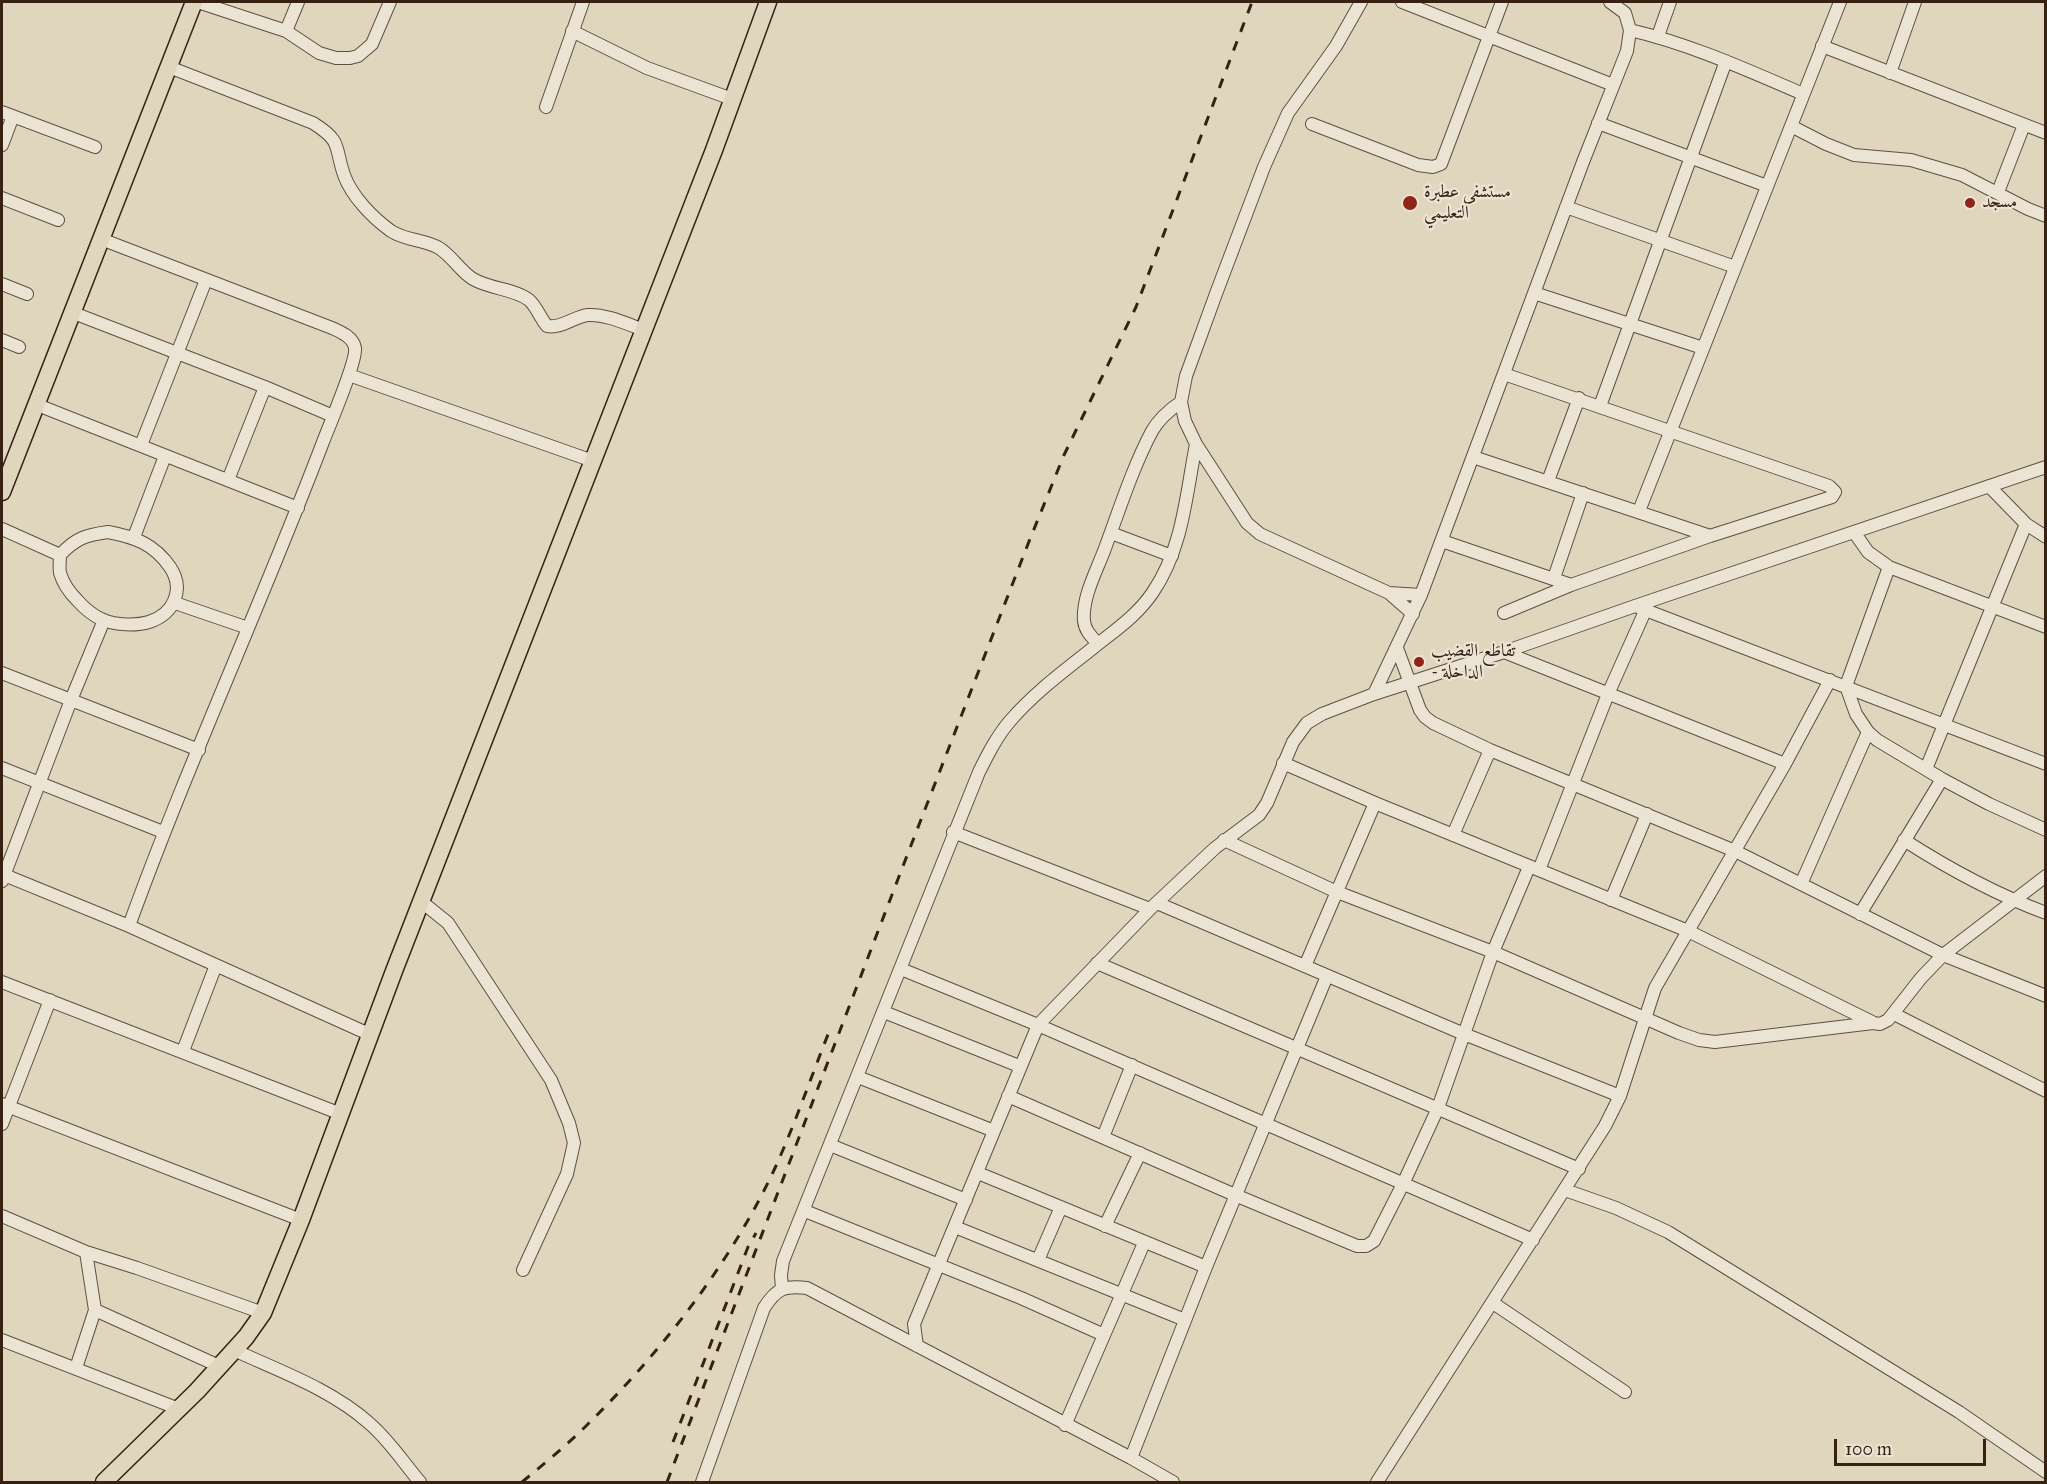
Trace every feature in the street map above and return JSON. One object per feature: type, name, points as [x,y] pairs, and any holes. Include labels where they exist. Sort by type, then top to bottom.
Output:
[{"type":"main road","points":[[2,492],[71,312],[196,2]]},
{"type":"main road","points":[[104,1482],[179,1409],[234,1350],[263,1313],[301,1220],[644,330],[768,2]]},
{"type":"street","points":[[196,2],[286,31],[319,53],[336,58],[358,56],[372,44],[390,2]]},
{"type":"street","points":[[286,31],[298,2]]},
{"type":"street","points":[[546,107],[583,2]]},
{"type":"street","points":[[1361,2],[1336,46],[1288,113],[1264,167],[1217,291],[1186,376],[1181,402],[1185,421],[1196,444],[1247,523],[1260,534],[1389,593],[1413,614]]},
{"type":"street","points":[[1402,2],[1613,85]]},
{"type":"street","points":[[1312,124],[1418,165],[1433,167],[1441,164],[1502,2]]},
{"type":"street","points":[[1374,694],[1421,595],[1566,207],[1627,51],[1630,30],[1625,12],[1610,2]]},
{"type":"street","points":[[1658,36],[1670,2]]},
{"type":"street","points":[[1639,511],[1840,2]]},
{"type":"street","points":[[1890,73],[1915,2]]},
{"type":"street","points":[[1630,30],[1658,36],[1726,61],[1803,94]]},
{"type":"street","points":[[572,31],[647,68],[732,99]]},
{"type":"street","points":[[1822,46],[2046,133]]},
{"type":"street","points":[[1600,406],[1726,61]]},
{"type":"street","points":[[169,67],[313,123],[327,131],[334,137],[337,144],[345,176],[353,192],[361,204],[391,231],[405,238],[438,247],[472,278],[494,288],[524,296],[532,302],[548,326],[554,327],[589,315],[644,330]]},
{"type":"street","points":[[2,145],[7,114],[95,147]]},
{"type":"street","points":[[1598,123],[1767,186]]},
{"type":"street","points":[[1998,192],[2024,125]]},
{"type":"street","points":[[1791,126],[1854,155],[1911,160],[1962,175],[2046,216]]},
{"type":"street","points":[[2,198],[58,220]]},
{"type":"street","points":[[1566,207],[1735,267]]},
{"type":"street","points":[[101,239],[345,334],[356,349],[349,375],[298,508],[163,832],[129,926]]},
{"type":"street","points":[[141,445],[206,280]]},
{"type":"street","points":[[2,284],[27,294]]},
{"type":"street","points":[[1534,293],[1703,348]]},
{"type":"street","points":[[71,312],[265,387],[333,416]]},
{"type":"street","points":[[2,340],[19,346]]},
{"type":"street","points":[[1504,374],[1671,430],[1828,486],[1835,492],[1832,497],[1710,536],[1571,585],[1504,613]]},
{"type":"street","points":[[349,375],[593,461]]},
{"type":"street","points":[[228,480],[265,387]]},
{"type":"street","points":[[1548,481],[1579,398]]},
{"type":"street","points":[[1098,644],[1086,629],[1085,608],[1127,488],[1153,430],[1162,417],[1181,402]]},
{"type":"street","points":[[35,404],[298,508]]},
{"type":"street","points":[[782,1289],[783,1261],[979,771],[992,746],[1010,721],[1040,691],[1130,619],[1153,593],[1172,556],[1189,489],[1196,444]]},
{"type":"street","points":[[134,537],[165,456]]},
{"type":"street","points":[[1473,457],[1710,536]]},
{"type":"street","points":[[917,1346],[914,1324],[1038,1024],[1154,906],[1224,840],[1259,815],[1267,803],[1293,742],[1307,723],[1322,714],[1374,694],[1640,607],[2046,466]]},
{"type":"street","points":[[1989,486],[2026,524],[2046,537]]},
{"type":"street","points":[[1554,578],[1583,493]]},
{"type":"street","points":[[1926,770],[2026,524]]},
{"type":"street","points":[[2,530],[60,555]]},
{"type":"street","points":[[108,532],[134,537],[165,560],[176,575],[178,589],[175,603],[149,622],[127,624],[104,620],[85,608],[70,592],[60,573],[60,555],[71,543],[87,535],[108,532]]},
{"type":"street","points":[[1854,532],[1868,552],[1889,567],[2046,627]]},
{"type":"street","points":[[1111,533],[1172,556]]},
{"type":"street","points":[[1442,541],[1571,585]]},
{"type":"street","points":[[1889,567],[1846,686],[1856,714],[1868,732],[1926,770],[1989,804],[2046,830]]},
{"type":"street","points":[[1389,593],[1421,595]]},
{"type":"street","points":[[175,603],[248,628]]},
{"type":"street","points":[[1640,607],[2046,764]]},
{"type":"street","points":[[1008,1096],[1357,1246],[1366,1246],[1374,1241],[1438,1108],[1493,952],[1572,783],[1640,607]]},
{"type":"street","points":[[104,620],[70,700],[2,877],[129,926],[371,1035]]},
{"type":"street","points":[[1397,648],[1420,710],[1433,723],[1490,750],[1735,850],[1942,955],[2046,996]]},
{"type":"street","points":[[1504,652],[1785,764]]},
{"type":"street","points":[[2,673],[199,750]]},
{"type":"street","points":[[1377,1482],[1605,1126],[1620,1096],[1655,988],[1785,764],[1830,680]]},
{"type":"street","points":[[1800,884],[1868,732]]},
{"type":"street","points":[[1453,835],[1490,750]]},
{"type":"street","points":[[1283,763],[1688,931],[1873,1023]]},
{"type":"street","points":[[2,768],[163,832]]},
{"type":"street","points":[[1860,914],[1941,779]]},
{"type":"street","points":[[1305,966],[1375,803]]},
{"type":"street","points":[[1611,900],[1647,814]]},
{"type":"street","points":[[953,832],[1154,906],[1620,1096]]},
{"type":"street","points":[[1224,840],[1337,892],[1493,952],[1679,1033],[1714,1042],[1880,1024],[1894,1014],[1942,955],[2046,876]]},
{"type":"street","points":[[1904,840],[1970,880],[2046,913]]},
{"type":"street","points":[[422,902],[448,923],[472,959],[551,1080],[569,1123],[574,1143],[567,1174],[523,1270]]},
{"type":"street","points":[[1097,963],[1579,1169]]},
{"type":"street","points":[[183,1052],[216,965]]},
{"type":"street","points":[[901,969],[1038,1024],[1533,1240]]},
{"type":"street","points":[[1131,1458],[1235,1195],[1327,976]]},
{"type":"street","points":[[2,982],[341,1114]]},
{"type":"street","points":[[2,1124],[5,1105],[50,1000]]},
{"type":"street","points":[[884,1012],[954,1042],[1020,1066]]},
{"type":"street","points":[[1894,1014],[2046,1091]]},
{"type":"street","points":[[1103,1137],[1132,1065]]},
{"type":"street","points":[[858,1077],[994,1131]]},
{"type":"street","points":[[5,1105],[301,1220]]},
{"type":"street","points":[[831,1145],[966,1200]]},
{"type":"street","points":[[1105,1226],[1140,1153]]},
{"type":"street","points":[[978,1173],[1206,1267]]},
{"type":"street","points":[[1565,1190],[1632,1215],[1668,1232],[1959,1412],[2046,1472]]},
{"type":"street","points":[[1038,1260],[1061,1207]]},
{"type":"street","points":[[804,1210],[939,1264],[1104,1335]]},
{"type":"street","points":[[2,1216],[86,1252],[263,1313]]},
{"type":"street","points":[[955,1227],[1185,1320]]},
{"type":"street","points":[[1065,1425],[1144,1243]]},
{"type":"street","points":[[76,1368],[95,1310],[86,1252]]},
{"type":"street","points":[[702,1482],[764,1308],[772,1296],[782,1289],[794,1287],[807,1288],[1173,1482]]},
{"type":"street","points":[[1492,1303],[1625,1392]]},
{"type":"street","points":[[95,1310],[219,1365]]},
{"type":"street","points":[[894,1335],[914,1324]]},
{"type":"street","points":[[2,1340],[179,1409]]},
{"type":"street","points":[[234,1350],[348,1406],[384,1438],[420,1482]]},
{"type":"railway","points":[[667,1482],[1028,544],[1064,455],[1136,307],[1252,2]]},
{"type":"railway","points":[[522,1482],[572,1440],[615,1397],[667,1337],[716,1272],[775,1168],[829,1032]]},
{"type":"railway","points":[[673,1442],[748,1247],[756,1233]]},
{"type":"place","name":"مستشفى عطبرة التعليمي","points":[[1410,203]]},
{"type":"place","name":"مسجد","points":[[1970,203]]},
{"type":"place","name":"تقاطع القضيب - الداخلة","points":[[1419,662]]}]
